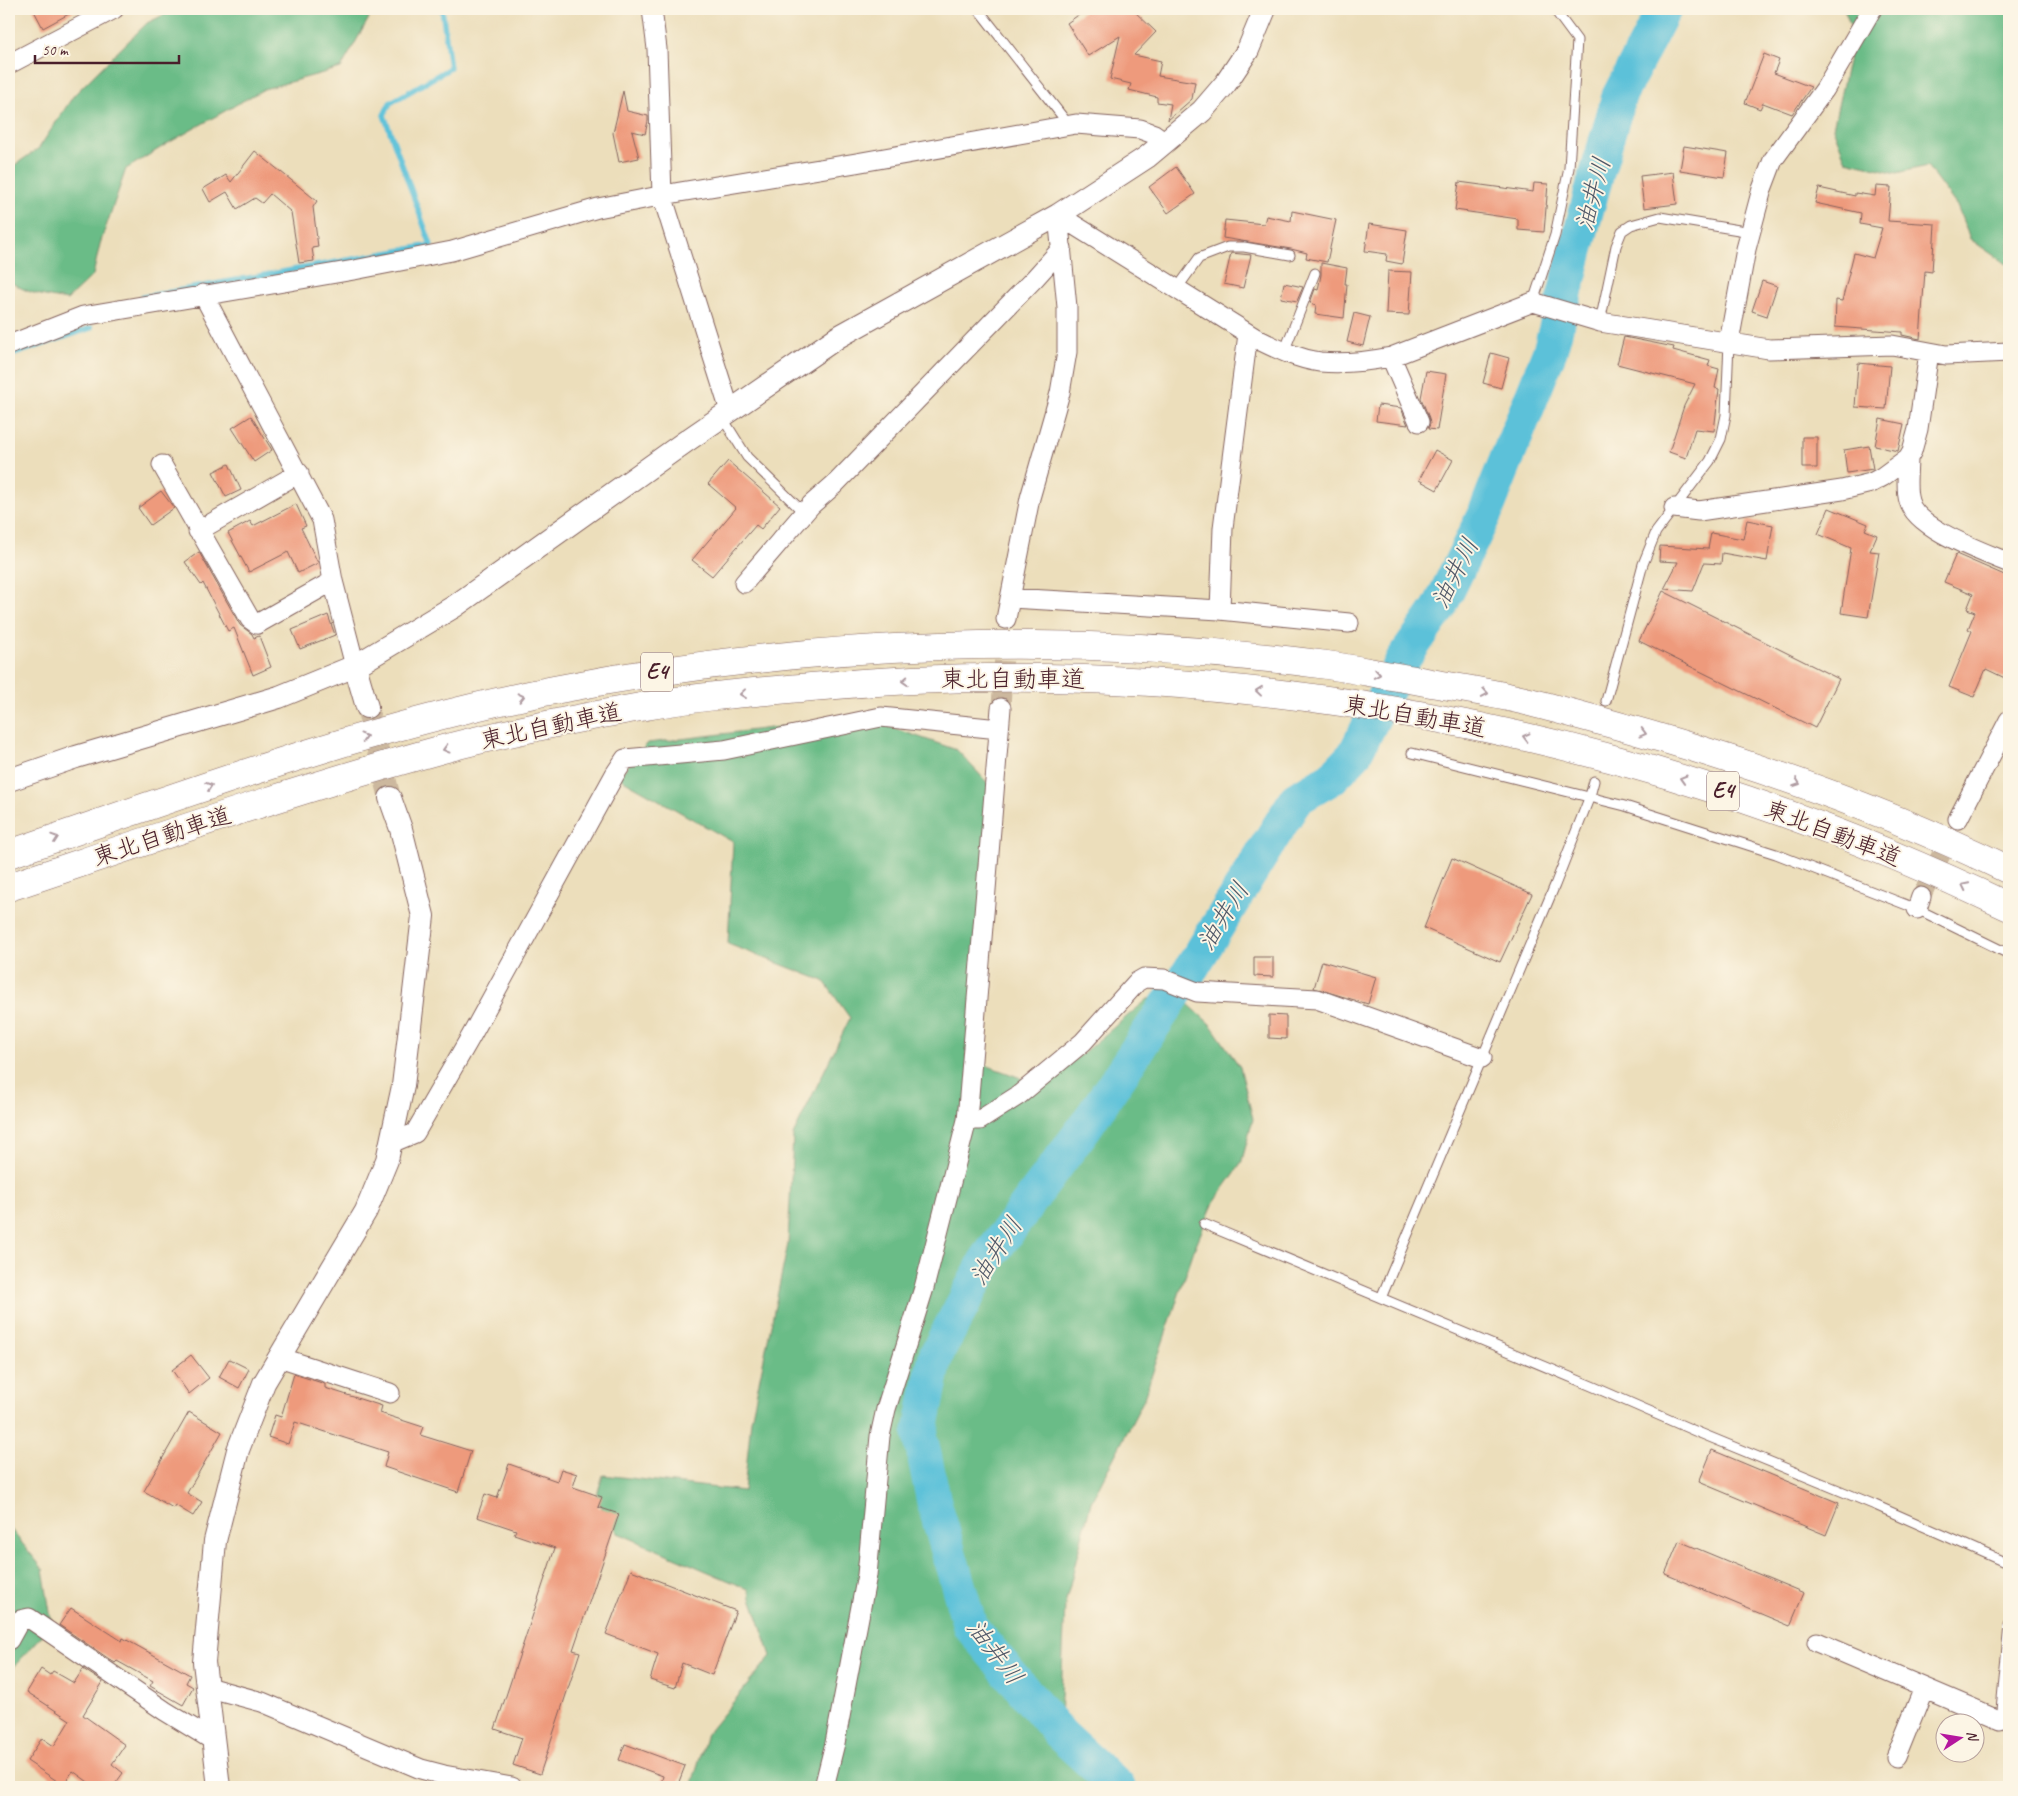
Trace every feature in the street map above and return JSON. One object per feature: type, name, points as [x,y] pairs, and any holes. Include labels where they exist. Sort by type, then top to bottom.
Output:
[{"type":"highway","name":"東北自動車道","points":[[9,854],[236,777],[359,738],[551,690],[733,661],[847,650],[1022,645],[1199,652],[1329,665],[1520,700],[1720,755],[1852,802],[1968,850],[2009,870]]},
{"type":"highway","name":"東北自動車道","points":[[9,887],[245,809],[377,768],[450,748],[652,705],[739,694],[848,684],[959,678],[1094,679],[1197,685],[1308,696],[1423,715],[1638,765],[1710,787],[1842,834],[1954,881],[2009,907]]},
{"type":"street","points":[[12,56],[114,9]]},
{"type":"street","points":[[652,9],[657,49],[662,195],[726,414]]},
{"type":"street","points":[[9,780],[76,757],[278,697],[355,666],[455,606],[838,337],[1058,214],[1147,157],[1202,111],[1226,83],[1248,50],[1265,9]]},
{"type":"street","points":[[1729,342],[1751,232],[1762,189],[1773,160],[1824,89],[1872,9]]},
{"type":"street","points":[[9,345],[83,316],[202,294],[354,270],[452,251],[598,208],[662,195],[1076,124],[1140,130],[1154,134],[1165,142]]},
{"type":"street","points":[[1006,619],[1030,498],[1060,393],[1067,352],[1067,307],[1058,214]]},
{"type":"street","points":[[1058,214],[1248,334],[1284,352],[1320,362],[1377,360],[1391,357],[1534,302],[1595,320],[1769,349],[1892,345],[1946,355],[2009,352]]},
{"type":"street","points":[[744,583],[811,505],[836,483],[1062,248]]},
{"type":"street","points":[[202,294],[299,473],[322,520],[333,581],[367,707]]},
{"type":"street","points":[[1220,610],[1223,528],[1248,334]]},
{"type":"street","points":[[1674,508],[1699,511],[1842,490],[1871,483],[1882,477],[1908,458],[1912,451],[1918,429],[1930,352]]},
{"type":"street","points":[[1391,357],[1419,422]]},
{"type":"street","points":[[1908,458],[1909,502],[1916,515],[1936,531],[2009,563]]},
{"type":"street","points":[[162,465],[250,619],[256,624],[333,581]]},
{"type":"street","points":[[198,531],[299,473]]},
{"type":"street","points":[[1010,598],[1220,610],[1349,623]]},
{"type":"street","points":[[824,1787],[835,1743],[867,1575],[880,1436],[886,1409],[924,1288],[967,1120],[1001,708]]},
{"type":"street","points":[[391,1143],[415,1133],[625,759],[724,750],[881,717],[999,729]]},
{"type":"street","points":[[1958,820],[2009,720]]},
{"type":"street","points":[[219,1787],[204,1662],[215,1541],[238,1450],[264,1383],[366,1211],[387,1160],[403,1086],[423,916],[390,798]]},
{"type":"street","points":[[967,1120],[980,1120],[1019,1095],[1083,1042],[1137,982],[1144,978],[1164,979],[1197,992],[1318,999],[1482,1058]]},
{"type":"street","points":[[279,1358],[390,1393]]},
{"type":"street","points":[[9,1640],[20,1620],[29,1618],[165,1711],[214,1741]]},
{"type":"street","points":[[1817,1642],[2004,1723]]},
{"type":"street","points":[[207,1688],[262,1702],[421,1769],[434,1781],[512,1787]]},
{"type":"street","points":[[1896,1758],[1924,1688]]},
{"type":"lane","points":[[978,9],[1069,125]]},
{"type":"lane","points":[[1534,302],[1555,236],[1569,168],[1574,96],[1577,40],[1554,9]]},
{"type":"lane","points":[[1595,320],[1616,246],[1622,231],[1631,225],[1660,217],[1751,232]]},
{"type":"lane","points":[[1176,290],[1198,258],[1228,246],[1244,247],[1290,256]]},
{"type":"lane","points":[[1284,352],[1315,273]]},
{"type":"lane","points":[[1606,701],[1643,564],[1656,532],[1710,461],[1721,439],[1726,415],[1729,342]]},
{"type":"lane","points":[[726,414],[747,457],[798,507],[811,505]]},
{"type":"lane","points":[[1412,753],[1590,796],[1776,854],[1919,903],[2009,954]]},
{"type":"lane","points":[[1381,1298],[1590,796],[1594,781]]},
{"type":"lane","points":[[1204,1224],[1875,1505],[2009,1564]]},
{"type":"lane","points":[[2004,1723],[2009,1625]]},
{"type":"green space","points":[[176,9],[374,9],[341,68],[264,89],[126,169],[100,244],[93,275],[67,300],[36,294],[9,281],[9,169],[39,148],[74,95],[147,23]]},
{"type":"green space","points":[[1844,9],[2009,9],[2009,266],[1970,239],[1957,206],[1927,166],[1897,173],[1846,161],[1833,128],[1854,35]]},
{"type":"green space","points":[[861,717],[957,750],[997,793],[966,1058],[1043,1086],[1148,999],[1170,996],[1187,1003],[1211,1025],[1240,1067],[1253,1119],[1241,1164],[1214,1202],[1195,1247],[1143,1401],[1091,1502],[1065,1604],[1059,1744],[1093,1787],[691,1787],[707,1734],[771,1656],[748,1589],[618,1533],[596,1498],[603,1475],[744,1491],[751,1420],[788,1244],[793,1135],[850,1018],[824,981],[728,944],[733,842],[618,777],[648,743]]},
{"type":"green space","points":[[9,1527],[43,1569],[52,1625],[9,1672]]},
{"type":"building","points":[[33,9],[78,9],[43,28]]},
{"type":"building","points":[[1087,9],[1132,9],[1156,32],[1134,55],[1161,61],[1158,76],[1195,82],[1192,99],[1168,120],[1171,104],[1157,102],[1157,97],[1129,90],[1131,84],[1110,79],[1120,36],[1088,56],[1067,23]]},
{"type":"building","points":[[1764,54],[1779,60],[1774,73],[1811,87],[1792,114],[1763,103],[1760,109],[1745,103]]},
{"type":"building","points":[[623,91],[627,111],[648,116],[648,121],[645,134],[632,131],[639,158],[619,162],[613,133]]},
{"type":"building","points":[[1684,146],[1728,153],[1724,177],[1680,170]]},
{"type":"building","points":[[255,151],[317,201],[313,207],[318,247],[312,248],[314,261],[299,263],[291,212],[270,194],[262,203],[255,198],[237,209],[227,192],[210,202],[203,189],[226,175],[231,182]]},
{"type":"building","points":[[1176,167],[1195,194],[1168,213],[1149,187]]},
{"type":"building","points":[[1673,172],[1677,204],[1644,208],[1640,176]]},
{"type":"building","points":[[1459,182],[1533,192],[1534,183],[1548,184],[1544,232],[1518,230],[1518,219],[1455,210]]},
{"type":"building","points":[[1876,186],[1891,187],[1888,221],[1935,224],[1932,272],[1925,271],[1920,339],[1902,335],[1902,332],[1835,327],[1836,300],[1842,301],[1854,253],[1873,258],[1882,228],[1860,224],[1861,213],[1815,203],[1819,188],[1855,196],[1855,193],[1875,196]]},
{"type":"building","points":[[1292,211],[1336,220],[1327,262],[1306,258],[1307,253],[1291,249],[1223,238],[1225,220],[1264,224],[1266,216],[1291,221]]},
{"type":"building","points":[[1369,224],[1407,230],[1402,264],[1386,261],[1387,254],[1365,251]]},
{"type":"building","points":[[1231,253],[1251,255],[1243,288],[1224,284]]},
{"type":"building","points":[[1321,263],[1347,268],[1344,318],[1315,314],[1316,305],[1310,303],[1315,289],[1318,290]]},
{"type":"building","points":[[1388,271],[1412,272],[1409,315],[1386,314]]},
{"type":"building","points":[[1762,281],[1777,286],[1767,316],[1752,311]]},
{"type":"building","points":[[1284,283],[1303,287],[1297,301],[1281,298]]},
{"type":"building","points":[[1354,313],[1370,317],[1363,346],[1347,342]]},
{"type":"building","points":[[1624,337],[1674,347],[1673,350],[1710,360],[1708,366],[1719,369],[1715,388],[1719,389],[1714,431],[1695,429],[1686,458],[1669,452],[1684,406],[1695,384],[1617,364]]},
{"type":"building","points":[[1491,353],[1509,358],[1501,388],[1483,383]]},
{"type":"building","points":[[1858,363],[1890,366],[1886,409],[1855,407]]},
{"type":"building","points":[[1426,371],[1446,374],[1437,430],[1428,429],[1430,424],[1429,418],[1421,398]]},
{"type":"building","points":[[1378,405],[1401,408],[1408,425],[1376,421]]},
{"type":"building","points":[[251,416],[272,450],[254,462],[232,428]]},
{"type":"building","points":[[1880,419],[1904,424],[1898,451],[1875,446]]},
{"type":"building","points":[[1802,437],[1817,437],[1817,468],[1802,468]]},
{"type":"building","points":[[1869,446],[1873,469],[1847,473],[1844,450]]},
{"type":"building","points":[[1435,450],[1453,460],[1437,490],[1419,480]]},
{"type":"building","points":[[728,461],[780,506],[761,529],[756,525],[712,576],[692,560],[736,508],[708,484]]},
{"type":"building","points":[[229,464],[241,490],[226,497],[213,472]]},
{"type":"building","points":[[161,491],[174,508],[150,525],[138,508]]},
{"type":"building","points":[[296,504],[306,526],[301,528],[318,563],[298,573],[288,552],[249,572],[228,533],[250,521],[253,526]]},
{"type":"building","points":[[1829,508],[1868,524],[1865,530],[1877,535],[1870,551],[1879,552],[1868,617],[1841,613],[1851,548],[1818,534]]},
{"type":"building","points":[[1747,520],[1773,525],[1767,561],[1722,553],[1721,564],[1704,563],[1693,591],[1664,589],[1678,562],[1659,561],[1660,546],[1708,549],[1711,533],[1743,539]]},
{"type":"building","points":[[199,552],[240,625],[252,634],[254,638],[259,636],[271,667],[253,675],[234,628],[228,631],[203,583],[201,585],[185,562]]},
{"type":"building","points":[[1956,554],[2009,577],[2009,680],[1986,669],[1974,697],[1949,687],[1972,631],[1968,629],[1975,612],[1967,609],[1973,594],[1944,582]]},
{"type":"building","points":[[1663,591],[1839,679],[1815,728],[1639,641]]},
{"type":"building","points":[[328,615],[335,635],[300,649],[292,630]]},
{"type":"building","points":[[1452,858],[1532,894],[1500,962],[1424,928]]},
{"type":"building","points":[[1254,957],[1273,957],[1273,977],[1254,976]]},
{"type":"building","points":[[1322,961],[1376,977],[1368,1004],[1314,988]]},
{"type":"building","points":[[1269,1015],[1286,1016],[1286,1039],[1269,1038]]},
{"type":"building","points":[[191,1355],[209,1378],[189,1394],[172,1370]]},
{"type":"building","points":[[229,1359],[249,1369],[239,1388],[219,1377]]},
{"type":"building","points":[[294,1374],[325,1384],[325,1388],[382,1406],[380,1413],[423,1427],[420,1435],[471,1451],[458,1492],[384,1467],[388,1452],[295,1422],[288,1444],[268,1437],[275,1415],[281,1417]]},
{"type":"building","points":[[189,1412],[222,1432],[187,1493],[202,1502],[193,1516],[175,1505],[173,1508],[144,1491]]},
{"type":"building","points":[[1712,1450],[1839,1503],[1826,1535],[1699,1482]]},
{"type":"building","points":[[509,1464],[557,1481],[561,1469],[577,1474],[573,1487],[602,1497],[598,1507],[619,1514],[573,1650],[580,1652],[540,1774],[513,1765],[522,1738],[495,1729],[555,1548],[514,1534],[516,1530],[477,1517],[485,1494],[497,1498]]},
{"type":"building","points":[[1679,1541],[1804,1593],[1790,1626],[1665,1574]]},
{"type":"building","points":[[631,1570],[736,1611],[712,1675],[682,1663],[675,1688],[650,1680],[658,1654],[606,1634]]},
{"type":"building","points":[[71,1608],[122,1641],[123,1638],[190,1675],[186,1683],[193,1687],[183,1705],[150,1686],[153,1681],[117,1661],[115,1663],[59,1625]]},
{"type":"building","points":[[41,1669],[50,1675],[53,1671],[74,1683],[83,1669],[103,1682],[83,1715],[125,1745],[112,1764],[123,1773],[113,1787],[95,1787],[73,1771],[63,1785],[27,1761],[42,1738],[54,1746],[70,1720],[27,1692]]},
{"type":"building","points":[[625,1744],[685,1766],[677,1787],[661,1784],[663,1776],[619,1760]]},
{"type":"waterway","points":[[143,297],[431,245],[384,115],[390,103],[450,68],[442,9]]},
{"type":"waterway","name":"油井川","points":[[1118,1787],[1058,1732],[970,1626],[934,1502],[920,1435],[936,1355],[987,1259],[1085,1127],[1186,977],[1296,799],[1332,778],[1354,755],[1404,658],[1439,608],[1486,511],[1550,351],[1586,212],[1619,96],[1664,9]]},
{"type":"waterway","points":[[9,356],[91,328]]},
{"type":"tunnel","points":[[1001,708],[1006,619]]},
{"type":"tunnel","points":[[367,707],[390,798]]},
{"type":"tunnel","points":[[1921,897],[1958,819]]}]
